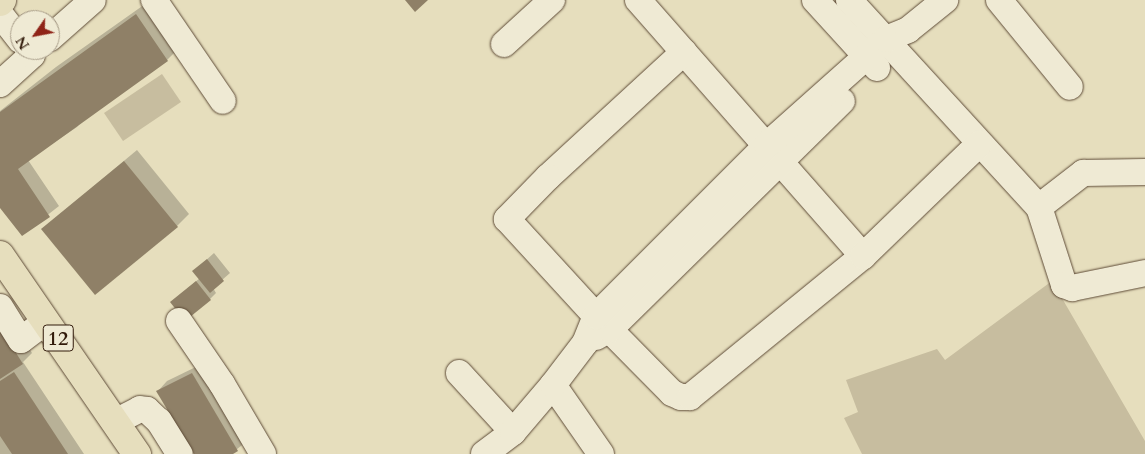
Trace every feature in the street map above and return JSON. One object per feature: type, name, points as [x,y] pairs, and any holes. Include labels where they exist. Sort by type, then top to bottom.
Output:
[{"type":"highway","name":"12","points":[[0,255],[137,454]]},
{"type":"street","points":[[60,29],[93,0]]},
{"type":"street","points":[[154,0],[223,101]]},
{"type":"street","points":[[504,44],[552,0]]},
{"type":"street","points":[[638,0],[774,152],[863,256]]},
{"type":"street","points":[[815,0],[887,49]]},
{"type":"street","points":[[849,0],[887,49],[1039,207],[1064,285],[1072,288],[1145,273]]},
{"type":"street","points":[[484,454],[513,432],[603,323],[774,152],[944,0]]},
{"type":"street","points":[[999,0],[1070,87]]},
{"type":"street","points":[[3,1],[13,10]]},
{"type":"street","points":[[0,14],[10,27]]},
{"type":"street","points":[[684,52],[548,176],[507,219],[603,323],[672,393],[690,397],[863,256],[979,144]]},
{"type":"street","points":[[0,84],[26,60]]},
{"type":"street","points":[[1039,207],[1083,173],[1145,172]]},
{"type":"street","points":[[0,308],[21,340],[46,321]]},
{"type":"street","points":[[179,322],[222,384],[263,454]]},
{"type":"street","points":[[460,373],[513,432]]},
{"type":"street","points":[[553,384],[601,454]]},
{"type":"street","points":[[114,422],[140,410],[147,410],[159,421],[180,454]]},
{"type":"shaded area","points":[[162,74],[181,102],[123,141],[104,113]]},
{"type":"shaded area","points":[[1052,281],[1145,441],[1145,454],[862,454],[844,418],[858,412],[846,380],[937,349],[945,360]]},
{"type":"building","points":[[405,0],[428,0],[415,12]]},
{"type":"building","points":[[136,14],[168,61],[18,169],[50,217],[22,236],[0,208],[0,112]]},
{"type":"building","points":[[124,161],[178,227],[95,295],[41,229]]},
{"type":"building","points":[[207,259],[224,281],[210,293],[192,271]]},
{"type":"building","points":[[196,281],[211,300],[185,321],[170,302]]},
{"type":"building","points":[[0,327],[23,364],[0,379]]},
{"type":"building","points":[[14,372],[68,454],[12,454],[0,436],[0,381]]},
{"type":"building","points":[[192,373],[238,451],[233,454],[194,454],[156,391]]}]
